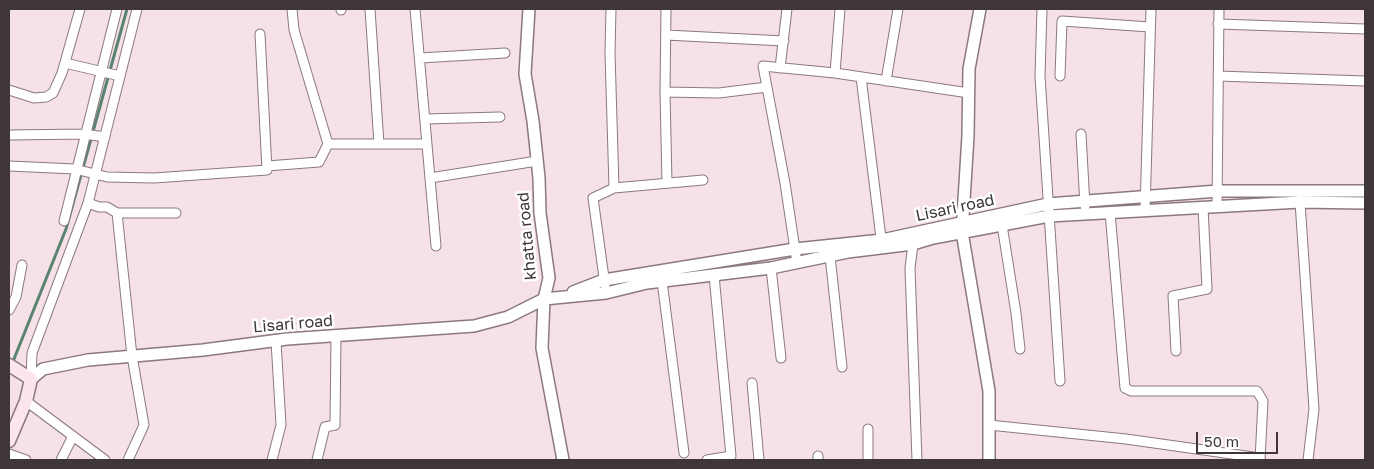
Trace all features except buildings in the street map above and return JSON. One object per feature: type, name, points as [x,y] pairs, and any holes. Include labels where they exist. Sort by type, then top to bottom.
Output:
[{"type":"main road","points":[[9,441],[26,401],[31,379],[12,367]]},
{"type":"street","points":[[9,90],[34,98],[46,97],[53,93],[65,63],[80,9]]},
{"type":"street","points":[[64,221],[75,169],[117,9]]},
{"type":"street","points":[[31,379],[32,353],[88,202],[96,175],[137,9]]},
{"type":"street","points":[[267,166],[319,162],[328,144],[294,30],[292,9]]},
{"type":"street","points":[[370,9],[379,144]]},
{"type":"street","points":[[415,9],[436,246]]},
{"type":"street","name":"khatta road","points":[[529,9],[525,74],[537,161],[540,213],[550,278],[544,299],[542,348],[563,460]]},
{"type":"street","points":[[611,9],[610,53],[614,188]]},
{"type":"street","points":[[666,9],[667,183]]},
{"type":"street","points":[[780,68],[787,9]]},
{"type":"street","points":[[835,72],[840,9]]},
{"type":"street","points":[[886,81],[898,9]]},
{"type":"street","points":[[980,9],[980,21],[969,69],[963,227],[990,390],[988,460]]},
{"type":"street","points":[[1042,9],[1040,76],[1060,382]]},
{"type":"street","points":[[1145,210],[1150,9]]},
{"type":"street","points":[[1217,206],[1219,9]]},
{"type":"street","points":[[1060,76],[1062,22],[1071,20],[1150,27]]},
{"type":"street","points":[[1218,24],[1365,29]]},
{"type":"street","points":[[9,166],[75,169],[96,175],[154,178],[267,170],[260,34]]},
{"type":"street","points":[[666,35],[784,41]]},
{"type":"street","points":[[420,58],[505,52]]},
{"type":"street","points":[[65,63],[120,76]]},
{"type":"street","points":[[797,263],[763,66],[835,72],[969,93]]},
{"type":"street","points":[[1218,76],[1365,81]]},
{"type":"street","points":[[861,77],[882,244]]},
{"type":"street","points":[[665,92],[719,92],[767,88]]},
{"type":"street","points":[[425,119],[500,117]]},
{"type":"street","points":[[9,135],[84,134],[105,137]]},
{"type":"street","points":[[1081,134],[1086,207]]},
{"type":"street","points":[[328,144],[427,144]]},
{"type":"street","points":[[430,178],[537,161]]},
{"type":"street","points":[[606,293],[593,198],[614,188],[703,180]]},
{"type":"street","name":"Lisari road","points":[[31,379],[43,369],[88,360],[276,341],[474,326],[508,317],[544,299],[606,293],[662,281],[771,268],[1048,210],[1086,207],[1146,197],[1218,191],[1365,191]]},
{"type":"street","points":[[88,202],[99,207],[107,207],[117,213],[176,213]]},
{"type":"street","points":[[1300,202],[1314,410],[1308,460]]},
{"type":"street","name":"Lisari road","points":[[1086,207],[1110,212],[1300,202],[1365,203]]},
{"type":"street","points":[[1176,351],[1174,296],[1208,289],[1203,207]]},
{"type":"street","name":"Lisari road","points":[[557,298],[604,280],[795,249],[913,244],[963,227],[1002,224],[1048,210]]},
{"type":"street","points":[[989,425],[1126,439],[1260,459],[1263,401],[1257,391],[1131,391],[1125,388],[1110,212]]},
{"type":"street","points":[[117,213],[132,356],[144,424],[128,460]]},
{"type":"street","points":[[1002,224],[1020,349]]},
{"type":"street","points":[[913,244],[910,268],[917,460]]},
{"type":"street","points":[[830,256],[842,367]]},
{"type":"street","points":[[9,310],[16,297],[22,265]]},
{"type":"street","points":[[771,268],[781,358]]},
{"type":"street","points":[[707,460],[731,456],[714,275]]},
{"type":"street","points":[[662,281],[684,453]]},
{"type":"street","points":[[317,460],[325,427],[335,425],[336,336]]},
{"type":"street","points":[[272,460],[281,425],[276,341]]},
{"type":"street","points":[[752,383],[759,460]]},
{"type":"street","points":[[26,401],[104,460]]},
{"type":"street","points":[[868,430],[868,460]]},
{"type":"street","points":[[61,460],[72,436]]},
{"type":"street","points":[[9,454],[26,460]]},
{"type":"waterway","points":[[12,364],[66,229],[127,9]]}]
